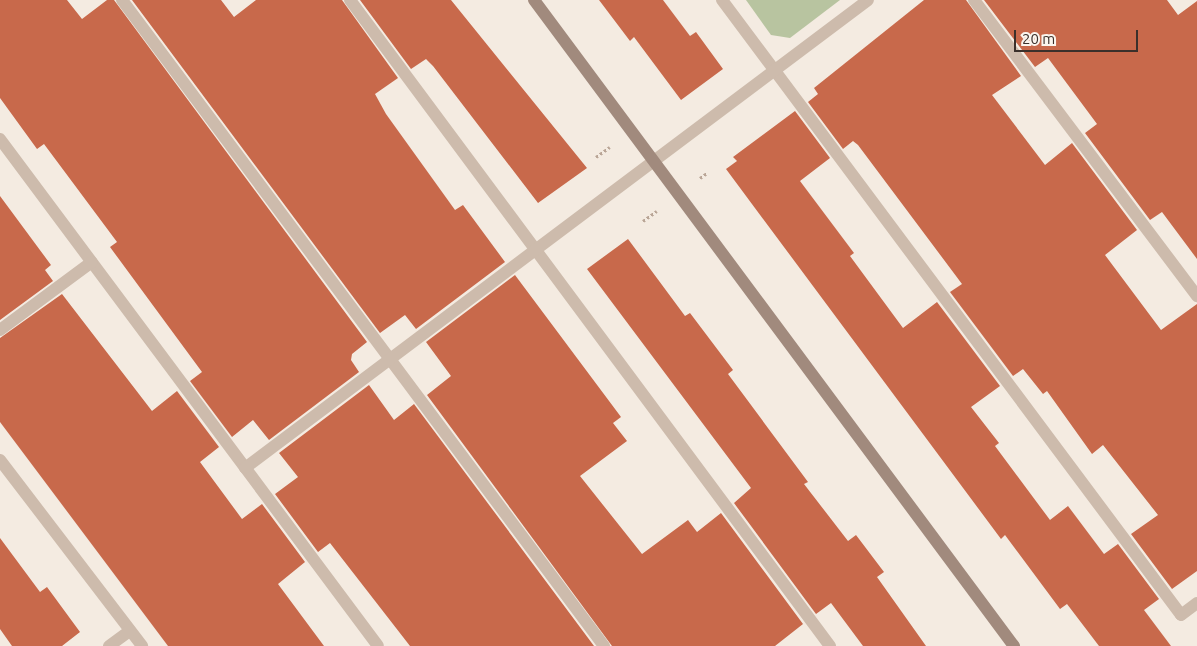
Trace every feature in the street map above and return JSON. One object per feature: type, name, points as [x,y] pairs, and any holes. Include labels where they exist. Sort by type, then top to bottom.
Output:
[{"type":"street","points":[[122,0],[604,646]]},
{"type":"street","points":[[350,0],[830,646]]},
{"type":"street","points":[[534,0],[1014,646]]},
{"type":"street","points":[[722,0],[1181,615],[1197,603]]},
{"type":"street","points":[[245,468],[536,251],[773,69],[868,0]]},
{"type":"street","points":[[974,0],[1197,296]]},
{"type":"street","points":[[0,139],[378,646]]},
{"type":"street","points":[[0,330],[92,262]]},
{"type":"street","points":[[0,460],[142,646]]},
{"type":"street","points":[[108,646],[130,631]]},
{"type":"green space","points":[[746,0],[840,0],[790,38],[771,35]]},
{"type":"building","points":[[0,0],[67,0],[82,19],[107,0],[114,0],[367,342],[352,354],[351,360],[359,372],[269,440],[253,420],[232,437],[190,381],[202,372],[110,247],[117,242],[44,144],[37,149],[0,98]]},
{"type":"building","points":[[132,0],[221,0],[234,17],[256,0],[342,0],[398,78],[375,94],[386,114],[455,210],[463,205],[505,262],[416,329],[405,315],[380,333]]},
{"type":"building","points":[[360,0],[451,0],[587,168],[538,203],[433,66],[426,59],[411,69]]},
{"type":"building","points":[[599,0],[663,0],[690,36],[696,32],[723,69],[681,100],[634,37],[630,41]]},
{"type":"building","points":[[924,0],[966,0],[1021,76],[992,95],[1045,165],[1072,143],[1137,230],[1105,255],[1161,330],[1197,304],[1197,571],[1172,589],[1131,534],[1158,515],[1103,445],[1092,454],[1047,391],[1043,394],[1023,369],[1013,376],[950,292],[962,284],[858,145],[853,141],[843,149],[808,102],[818,94],[814,88]]},
{"type":"building","points":[[984,0],[1167,0],[1178,15],[1197,1],[1197,259],[1162,212],[1150,220],[1085,133],[1097,124],[1048,58],[1035,67]]},
{"type":"building","points":[[795,111],[830,158],[800,181],[854,253],[850,256],[903,328],[937,302],[1000,386],[971,407],[999,443],[995,446],[1050,520],[1068,506],[1104,554],[1118,544],[1159,599],[1144,610],[1171,646],[1099,646],[1067,604],[1060,609],[1005,535],[1001,539],[726,169],[737,161],[733,157]]},
{"type":"building","points":[[0,196],[51,265],[45,270],[53,281],[0,320]]},
{"type":"building","points":[[628,239],[685,316],[690,313],[733,370],[728,374],[808,482],[804,484],[848,541],[856,535],[884,572],[877,577],[926,646],[863,646],[831,603],[816,614],[734,503],[751,488],[587,269]]},
{"type":"building","points":[[515,275],[621,417],[613,423],[627,441],[580,476],[642,554],[688,520],[697,532],[721,513],[803,624],[775,646],[612,646],[427,395],[451,376],[426,342]]},
{"type":"building","points":[[62,294],[152,411],[177,391],[219,447],[200,462],[242,519],[262,504],[305,562],[278,584],[324,646],[168,646],[0,422],[0,338]]},
{"type":"building","points":[[369,385],[394,420],[414,404],[594,646],[410,646],[330,543],[318,552],[275,494],[298,477],[279,453]]},
{"type":"building","points":[[0,538],[40,592],[47,587],[80,632],[62,646],[12,646],[0,629]]}]
